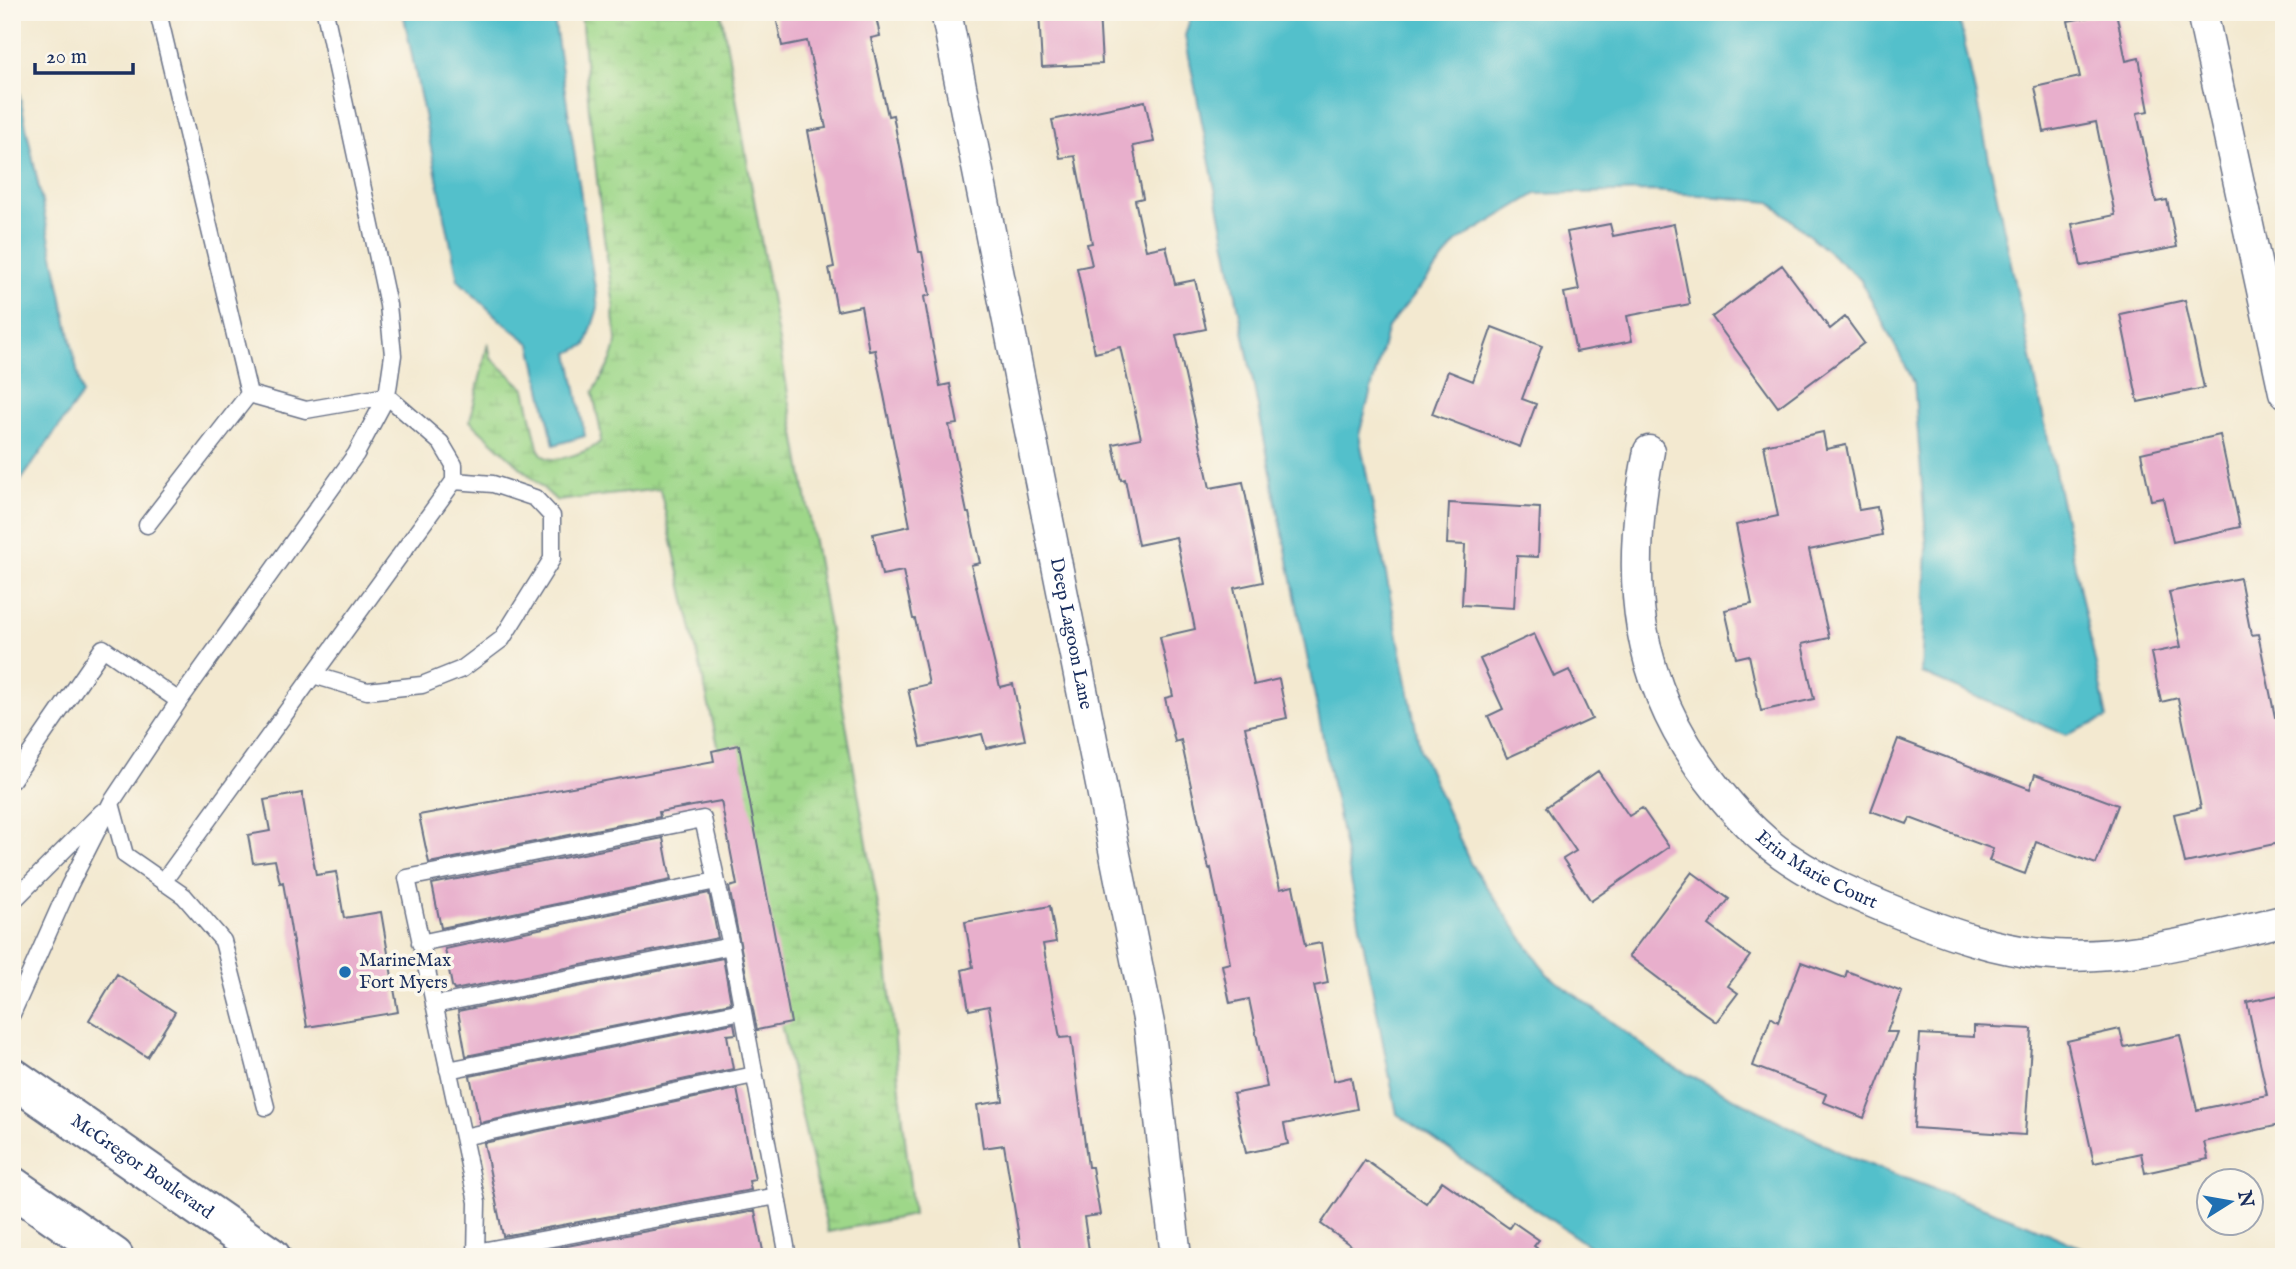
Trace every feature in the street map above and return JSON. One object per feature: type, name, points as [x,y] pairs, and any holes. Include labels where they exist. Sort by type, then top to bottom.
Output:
[{"type":"main road","name":"McGregor Boulevard","points":[[12,1077],[271,1257]]},
{"type":"main road","points":[[12,1186],[114,1257]]},
{"type":"street","name":"Deep Lagoon Lane","points":[[946,12],[1149,1024],[1176,1257]]},
{"type":"street","points":[[2202,12],[2284,392]]},
{"type":"street","name":"Erin Marie Court","points":[[1649,451],[1637,529],[1637,600],[1642,636],[1654,678],[1670,717],[1708,778],[1737,814],[1789,859],[1850,894],[1917,921],[2009,949],[2052,955],[2093,956],[2142,951],[2284,921]]},
{"type":"lane","points":[[158,12],[249,394]]},
{"type":"lane","points":[[12,1014],[69,886],[111,803],[179,701],[356,454],[387,396],[393,355],[388,306],[325,12]]},
{"type":"lane","points":[[249,394],[306,410],[387,396]]},
{"type":"lane","points":[[147,525],[249,394]]},
{"type":"lane","points":[[163,882],[454,481],[454,465],[442,443],[387,396]]},
{"type":"lane","points":[[313,675],[368,691],[422,685],[462,669],[502,639],[552,559],[552,516],[535,498],[493,484],[454,481]]},
{"type":"lane","points":[[12,780],[103,648],[179,701]]},
{"type":"lane","points":[[111,803],[125,855],[184,896],[223,940],[266,1107]]},
{"type":"lane","points":[[12,902],[111,803]]},
{"type":"lane","points":[[777,1196],[476,1254],[477,1202],[407,878],[703,819],[730,946],[777,1196],[788,1257]]},
{"type":"lane","points":[[420,943],[716,881]]},
{"type":"lane","points":[[434,1005],[730,946]]},
{"type":"lane","points":[[448,1070],[742,1011]]},
{"type":"lane","points":[[463,1137],[754,1075]]},
{"type":"green space","points":[[581,12],[721,12],[885,946],[913,1215],[828,1232],[660,489],[557,501],[470,421],[488,343],[491,358],[525,389],[538,448],[544,456],[550,459],[565,457],[582,452],[600,442],[601,433],[593,393],[614,354],[616,335],[589,110]]},
{"type":"water","points":[[403,12],[553,12],[598,308],[586,345],[569,353],[585,436],[554,445],[531,344],[499,319],[458,280]]},
{"type":"water","points":[[1201,12],[1958,12],[2107,718],[2066,735],[1921,673],[1927,549],[1914,382],[1860,279],[1770,202],[1654,191],[1536,194],[1458,241],[1388,327],[1359,435],[1420,750],[1470,863],[1547,974],[1668,1064],[1849,1157],[2027,1224],[2102,1257],[1605,1257],[1397,1114],[1185,36],[1191,15]]},
{"type":"water","points":[[12,59],[82,394],[12,493]]},
{"type":"building","points":[[775,12],[875,12],[880,36],[871,38],[888,116],[893,115],[919,252],[922,252],[930,295],[924,297],[940,386],[950,384],[958,424],[949,425],[980,563],[971,565],[1000,687],[1013,684],[1025,740],[986,748],[982,734],[921,747],[908,689],[929,684],[915,619],[903,571],[882,575],[873,534],[910,526],[875,350],[869,351],[861,306],[837,311],[829,268],[834,267],[808,131],[826,128],[807,41],[782,46]]},
{"type":"building","points":[[1039,12],[1099,12],[1102,64],[1042,67]]},
{"type":"building","points":[[2116,12],[2126,61],[2139,58],[2149,111],[2137,113],[2156,202],[2167,200],[2177,247],[2081,266],[2072,224],[2115,215],[2096,122],[2044,132],[2035,87],[2080,77],[2068,21]]},
{"type":"building","points":[[1145,101],[1154,142],[1133,146],[1143,198],[1135,200],[1146,250],[1166,246],[1175,284],[1195,280],[1206,329],[1176,335],[1210,488],[1243,482],[1263,582],[1234,588],[1254,685],[1279,679],[1287,718],[1245,727],[1280,889],[1293,886],[1305,946],[1321,943],[1328,983],[1314,986],[1334,1081],[1351,1077],[1357,1109],[1284,1124],[1288,1144],[1246,1153],[1233,1094],[1267,1087],[1249,999],[1230,1003],[1222,965],[1230,963],[1211,868],[1209,869],[1181,740],[1175,742],[1165,698],[1173,696],[1160,637],[1195,629],[1176,537],[1138,545],[1125,479],[1121,480],[1113,444],[1141,438],[1120,347],[1095,353],[1077,268],[1092,265],[1087,244],[1092,243],[1075,156],[1060,158],[1052,120]]},
{"type":"building","points":[[1610,224],[1613,236],[1674,224],[1690,304],[1627,316],[1632,341],[1576,352],[1564,293],[1579,290],[1567,232]]},
{"type":"building","points":[[1782,265],[1830,329],[1845,317],[1864,343],[1778,407],[1712,317]]},
{"type":"building","points":[[2185,300],[2204,388],[2138,402],[2120,314]]},
{"type":"building","points":[[1492,327],[1542,346],[1522,399],[1536,404],[1520,447],[1432,414],[1448,371],[1473,381]]},
{"type":"building","points":[[1823,432],[1826,449],[1846,445],[1859,510],[1877,507],[1882,535],[1809,550],[1829,638],[1802,644],[1814,699],[1761,711],[1749,655],[1736,658],[1725,610],[1752,604],[1736,525],[1778,516],[1764,445]]},
{"type":"building","points":[[2220,435],[2240,527],[2173,542],[2163,498],[2151,500],[2141,453]]},
{"type":"building","points":[[1449,503],[1540,508],[1538,557],[1517,556],[1514,608],[1462,605],[1465,545],[1447,544]]},
{"type":"building","points":[[2240,578],[2251,635],[2258,634],[2275,717],[2278,717],[2284,743],[2284,842],[2185,863],[2174,814],[2201,808],[2178,698],[2161,702],[2151,653],[2181,647],[2169,592]]},
{"type":"building","points":[[1534,634],[1554,677],[1569,670],[1592,719],[1507,758],[1488,716],[1503,709],[1480,659]]},
{"type":"building","points":[[1898,739],[2030,789],[2035,774],[2118,805],[2096,864],[2036,842],[2025,874],[1989,861],[1993,849],[1910,818],[1907,824],[1871,811]]},
{"type":"building","points":[[739,745],[791,1023],[757,1030],[729,887],[737,885],[721,801],[659,812],[660,817],[429,863],[419,815],[714,761],[712,751]]},
{"type":"building","points":[[1598,771],[1629,816],[1642,808],[1669,847],[1591,901],[1563,859],[1576,851],[1546,807]]},
{"type":"building","points":[[302,793],[316,875],[336,872],[344,918],[381,912],[398,1012],[307,1027],[283,882],[280,883],[275,860],[253,863],[248,835],[270,831],[264,800]]},
{"type":"building","points":[[663,838],[671,880],[441,928],[432,884]]},
{"type":"building","points":[[1692,872],[1729,899],[1709,925],[1750,956],[1728,986],[1738,993],[1716,1022],[1629,956]]},
{"type":"building","points":[[709,893],[718,938],[454,990],[452,986],[445,949]]},
{"type":"building","points":[[1050,906],[1056,942],[1043,944],[1060,1038],[1071,1037],[1088,1167],[1092,1167],[1100,1215],[1084,1217],[1090,1257],[1042,1257],[1041,1252],[1022,1255],[1004,1145],[983,1148],[977,1105],[1003,1101],[989,1006],[969,1010],[962,970],[973,967],[965,922]]},
{"type":"building","points":[[723,958],[731,1003],[466,1056],[458,1011]]},
{"type":"building","points":[[1801,962],[1845,978],[1847,971],[1902,992],[1887,1032],[1897,1032],[1864,1118],[1823,1102],[1826,1094],[1753,1066],[1771,1017],[1778,1022]]},
{"type":"building","points":[[117,974],[175,1012],[147,1057],[89,1020]]},
{"type":"building","points":[[2284,994],[2284,1124],[2204,1142],[2208,1159],[2145,1173],[2141,1153],[2094,1163],[2067,1041],[2120,1029],[2124,1047],[2180,1035],[2197,1110],[2267,1095],[2247,1002]]},
{"type":"building","points":[[734,1023],[736,1034],[727,1035],[733,1069],[480,1123],[470,1076]]},
{"type":"building","points":[[1974,1026],[2032,1029],[2025,1135],[1914,1128],[1920,1034],[1974,1037]]},
{"type":"building","points":[[737,1089],[755,1180],[749,1181],[751,1190],[503,1236],[484,1143]]},
{"type":"building","points":[[1365,1160],[1426,1203],[1442,1181],[1509,1228],[1513,1222],[1539,1240],[1534,1246],[1549,1257],[1367,1257],[1321,1224]]},
{"type":"building","points":[[755,1211],[763,1251],[735,1257],[508,1257]]},
{"type":"place","name":"MarineMax Fort Myers","points":[[345,972]]}]
